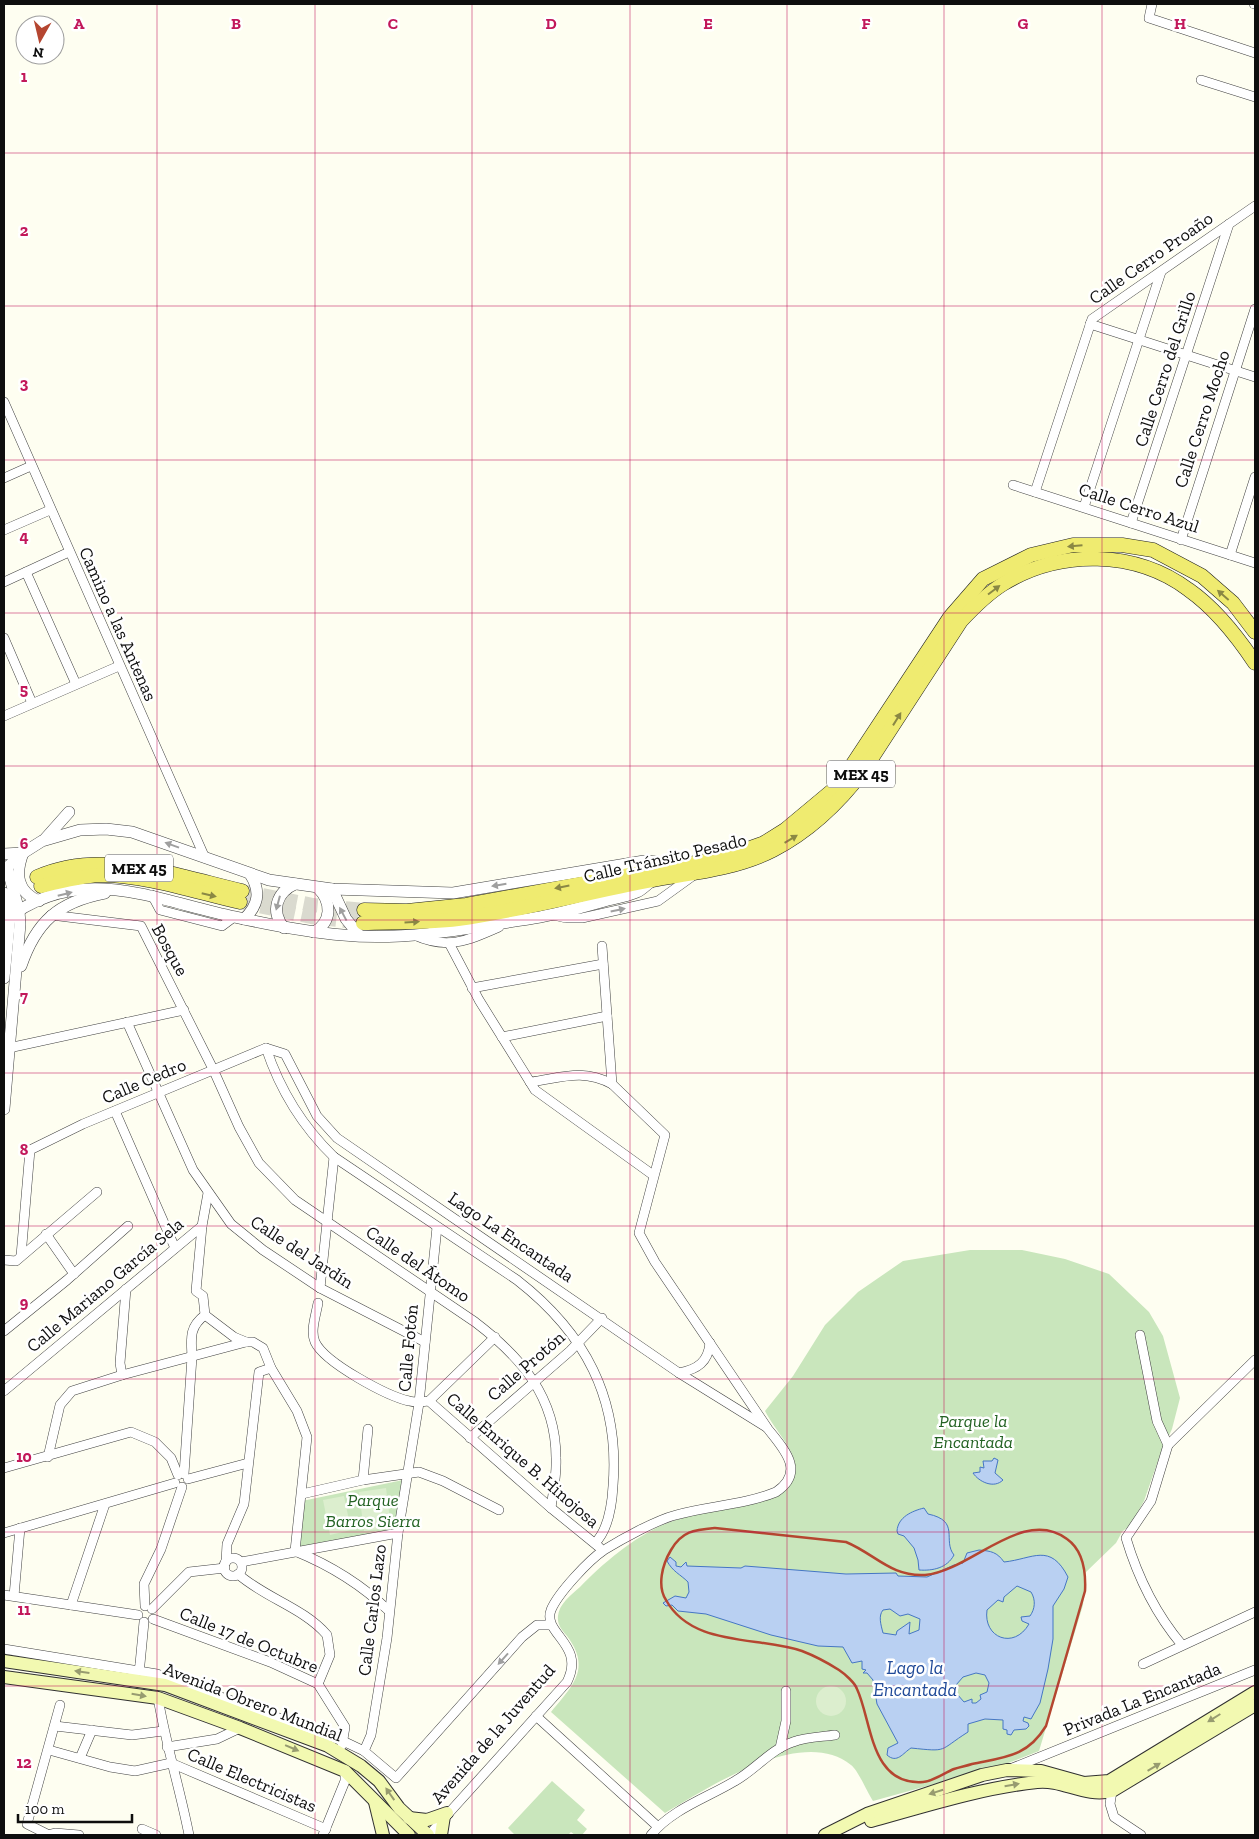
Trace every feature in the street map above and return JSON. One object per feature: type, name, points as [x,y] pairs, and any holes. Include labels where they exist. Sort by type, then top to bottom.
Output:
[{"type":"main road","name":"Calle Tránsito Pesado","points":[[362,923],[458,919],[556,902],[652,880],[764,843],[784,830],[839,785],[950,617],[983,579],[1031,555],[1073,545],[1122,544],[1153,550],[1202,576],[1233,603],[1255,632]]},
{"type":"main road","name":"Calle Tránsito Pesado","points":[[362,923],[406,911],[466,905],[756,858],[772,850],[797,836],[823,816],[848,791],[864,770],[960,621],[981,600],[1002,584],[1036,568],[1058,562],[1091,558],[1129,562],[1162,573],[1204,602],[1240,640],[1255,662]]},
{"type":"main road","name":"MEX 45","points":[[39,882],[68,867],[97,864],[154,870],[241,897]]},
{"type":"main road","name":"Avenida Obrero Mundial","points":[[4,1661],[126,1677],[165,1685],[342,1747],[380,1781],[409,1818],[428,1833]]},
{"type":"main road","name":"Avenida Obrero Mundial","points":[[4,1677],[158,1698],[240,1728],[345,1771],[409,1835]]},
{"type":"main road","points":[[825,1835],[867,1814],[982,1775],[1007,1770],[1041,1771],[1084,1783],[1109,1781],[1255,1692]]},
{"type":"main road","points":[[842,1835],[866,1822],[1015,1785],[1051,1782],[1096,1793],[1112,1791],[1122,1787],[1255,1705]]},
{"type":"main road","points":[[375,1800],[384,1835]]},
{"type":"main road","points":[[409,1818],[427,1820],[446,1814]]},
{"type":"main road","points":[[428,1833],[446,1814]]},
{"type":"street","points":[[1152,4],[1149,18],[1255,53]]},
{"type":"street","points":[[1201,80],[1255,97]]},
{"type":"street","name":"Calle Cerro Proaño","points":[[1035,492],[1090,324],[1098,314],[1255,206]]},
{"type":"street","name":"Calle Cerro del Grillo","points":[[1131,523],[1229,224]]},
{"type":"street","points":[[1084,507],[1161,272]]},
{"type":"street","name":"Calle Cerro Mocho","points":[[1181,540],[1255,310]]},
{"type":"street","points":[[1090,324],[1255,377]]},
{"type":"street","name":"Camino a las Antenas","points":[[4,402],[8,426],[31,466],[205,858]]},
{"type":"street","points":[[4,478],[31,466]]},
{"type":"street","points":[[1230,555],[1255,477]]},
{"type":"street","name":"Calle Cerro Azul","points":[[1013,485],[1255,563]]},
{"type":"street","points":[[4,530],[50,510]]},
{"type":"street","points":[[4,582],[69,552]]},
{"type":"street","points":[[26,572],[76,684]]},
{"type":"street","points":[[4,638],[32,704]]},
{"type":"street","points":[[4,716],[119,666]]},
{"type":"street","points":[[15,985],[5,866],[42,841],[69,812]]},
{"type":"street","points":[[42,841],[80,830],[123,831],[172,845],[250,874],[295,884],[332,889],[453,893],[644,861],[690,869]]},
{"type":"street","points":[[4,854],[23,853]]},
{"type":"street","points":[[23,853],[18,873],[19,882],[23,891],[39,901]]},
{"type":"street","points":[[553,915],[566,918],[582,918],[658,902],[690,869]]},
{"type":"street","points":[[239,918],[251,912],[256,903],[258,893],[250,874]]},
{"type":"street","points":[[412,934],[553,915],[638,892],[652,880]]},
{"type":"street","points":[[284,928],[276,915],[278,900],[282,893],[295,884]]},
{"type":"street","points":[[8,914],[39,901],[87,888],[124,890],[152,895],[239,918],[284,928],[314,932],[362,923]]},
{"type":"street","points":[[314,932],[321,929],[328,916],[327,900],[318,888]]},
{"type":"street","points":[[332,889],[346,919],[412,934],[426,942],[449,944],[479,935],[513,921]]},
{"type":"street","points":[[4,1109],[7,1048],[15,985],[29,942],[51,915],[60,909],[89,897],[124,890]]},
{"type":"street","points":[[4,893],[8,914],[4,978]]},
{"type":"street","name":"Bosque","points":[[51,915],[142,926],[213,1069]]},
{"type":"street","points":[[449,944],[472,988],[535,1090],[653,1175]]},
{"type":"street","points":[[602,946],[612,1084]]},
{"type":"street","points":[[472,988],[603,964]]},
{"type":"street","points":[[7,1048],[184,1010]]},
{"type":"street","points":[[502,1037],[607,1016]]},
{"type":"street","name":"Calle del Jardín","points":[[127,1022],[160,1091],[193,1170],[232,1224],[263,1250],[320,1288],[425,1342]]},
{"type":"street","points":[[266,1048],[282,1086],[300,1118],[315,1139],[334,1157],[517,1280],[544,1301],[578,1342],[591,1363],[603,1391],[610,1419],[614,1451],[610,1508],[603,1529],[595,1543]]},
{"type":"street","name":"Calle Cedro","points":[[21,1256],[30,1150],[115,1110],[266,1048]]},
{"type":"street","name":"Lago La Encantada","points":[[266,1048],[285,1054],[317,1116],[337,1138],[602,1318],[679,1373],[768,1429]]},
{"type":"street","name":"Calle del Átomo","points":[[213,1069],[239,1127],[259,1163],[295,1200],[495,1338],[535,1380],[551,1422],[556,1448],[551,1508]]},
{"type":"street","points":[[4,1649],[138,1670],[176,1681],[342,1747],[364,1751],[396,1778],[522,1637],[537,1625],[551,1625],[551,1610],[559,1596],[603,1551],[675,1515],[751,1499],[778,1490],[789,1478],[791,1464],[786,1451],[768,1429],[655,1262],[639,1233],[665,1135],[612,1084],[596,1076],[580,1074],[530,1082]]},
{"type":"street","points":[[115,1110],[175,1248]]},
{"type":"street","points":[[320,1288],[334,1157]]},
{"type":"street","points":[[4,1260],[16,1261],[96,1192]]},
{"type":"street","name":"Calle Mariano García Sela","points":[[4,1390],[202,1226],[208,1193]]},
{"type":"street","points":[[4,1330],[74,1274],[128,1226]]},
{"type":"street","points":[[202,1226],[196,1291],[203,1296],[205,1315],[234,1337],[246,1342]]},
{"type":"street","name":"Calle Fotón","points":[[410,1472],[424,1402],[425,1342],[437,1227]]},
{"type":"street","points":[[459,1241],[468,1227]]},
{"type":"street","points":[[46,1234],[74,1274]]},
{"type":"street","points":[[122,1375],[120,1363],[126,1289]]},
{"type":"street","points":[[318,1303],[313,1332],[315,1343],[328,1356],[367,1385],[409,1401],[424,1402],[495,1338]]},
{"type":"street","points":[[4,1595],[141,1618],[149,1622],[153,1619],[154,1614],[148,1608],[144,1584],[167,1534],[181,1480],[192,1357],[191,1337],[195,1323],[205,1315]]},
{"type":"street","name":"Calle Protón","points":[[470,1438],[578,1342],[602,1318]]},
{"type":"street","points":[[1140,1335],[1157,1421],[1168,1445]]},
{"type":"street","points":[[48,1456],[60,1405],[72,1392],[122,1375],[252,1342],[263,1348],[271,1368],[297,1411],[307,1437],[302,1494],[295,1542],[296,1551]]},
{"type":"street","points":[[679,1373],[690,1371],[702,1364],[707,1357],[710,1343]]},
{"type":"street","points":[[1182,1646],[1144,1588],[1134,1568],[1126,1538],[1151,1501],[1168,1445],[1255,1360]]},
{"type":"street","points":[[271,1368],[259,1372],[244,1504],[227,1544],[226,1565],[230,1574],[238,1574],[262,1592],[310,1620],[327,1635],[330,1655],[318,1684]]},
{"type":"street","name":"Calle Enrique B. Hinojosa","points":[[424,1402],[470,1438],[603,1551]]},
{"type":"street","points":[[363,1480],[368,1429]]},
{"type":"street","points":[[4,1468],[131,1432],[155,1442],[171,1458],[181,1480]]},
{"type":"street","points":[[4,1533],[181,1480],[248,1463]]},
{"type":"street","name":"Calle Carlos Lazo","points":[[364,1751],[371,1735],[387,1638],[398,1533],[410,1472]]},
{"type":"street","points":[[302,1494],[363,1480],[419,1472],[443,1481],[499,1510]]},
{"type":"street","points":[[71,1606],[105,1504]]},
{"type":"street","points":[[14,1596],[20,1528]]},
{"type":"street","points":[[138,1670],[140,1609],[148,1608],[189,1572],[226,1565],[234,1558],[241,1562],[398,1533]]},
{"type":"street","points":[[296,1551],[324,1562],[348,1576],[390,1610]]},
{"type":"street","points":[[238,1574],[242,1567],[241,1562]]},
{"type":"street","points":[[1143,1664],[1255,1612]]},
{"type":"street","name":"Calle 17 de Octubre","points":[[153,1619],[270,1662],[318,1684],[345,1727],[342,1747],[345,1771]]},
{"type":"street","name":"Avenida de la Juventud","points":[[446,1814],[567,1682],[572,1668],[569,1648],[551,1625]]},
{"type":"street","points":[[126,1677],[138,1670]]},
{"type":"street","name":"Privada La Encantada","points":[[1007,1770],[1255,1670]]},
{"type":"street","points":[[780,1748],[786,1721],[786,1692]]},
{"type":"street","points":[[158,1698],[163,1731],[189,1835]]},
{"type":"street","points":[[60,1705],[27,1824],[48,1835],[55,1833],[79,1835]]},
{"type":"street","points":[[536,1716],[656,1826]]},
{"type":"street","points":[[55,1726],[132,1735],[163,1731]]},
{"type":"street","points":[[167,1747],[217,1739],[240,1728]]},
{"type":"street","points":[[80,1758],[92,1730]]},
{"type":"street","points":[[651,1835],[680,1810],[737,1780],[780,1748],[802,1739],[835,1735]]},
{"type":"street","name":"Calle Electricistas","points":[[49,1750],[110,1767],[135,1771],[171,1764],[325,1832]]},
{"type":"street","points":[[1041,1757],[1036,1764],[1041,1771]]},
{"type":"street","points":[[325,1832],[345,1781],[345,1771]]},
{"type":"street","points":[[1112,1791],[1111,1812],[1114,1817],[1141,1835]]},
{"type":"street","points":[[142,1829],[156,1835]]},
{"type":"green space","name":"Parque la Encantada","points":[[970,1250],[1022,1250],[1065,1259],[1109,1274],[1149,1312],[1163,1336],[1180,1398],[1172,1429],[1160,1455],[1144,1501],[1131,1524],[1122,1532],[1116,1543],[1086,1572],[1083,1605],[1039,1751],[1003,1765],[873,1801],[854,1768],[831,1755],[808,1752],[782,1756],[756,1764],[731,1776],[665,1813],[551,1712],[572,1685],[578,1668],[578,1658],[574,1648],[558,1622],[559,1612],[563,1604],[600,1567],[650,1531],[688,1516],[776,1497],[788,1486],[794,1475],[795,1465],[787,1444],[765,1411],[793,1376],[825,1325],[858,1292],[903,1261]]},
{"type":"green space","name":"Parque Barros Sierra","points":[[403,1480],[396,1530],[295,1549],[302,1501]]},
{"type":"green space","points":[[386,1488],[391,1528],[364,1531],[359,1492]]},
{"type":"green space","points":[[344,1496],[351,1530],[330,1535],[323,1500]]},
{"type":"green space","points":[[831,1686],[842,1690],[846,1701],[842,1712],[831,1716],[820,1712],[816,1701],[820,1690]]},
{"type":"green space","points":[[552,1781],[585,1810],[577,1820],[587,1829],[582,1835],[575,1835],[571,1832],[568,1835],[515,1835],[508,1828]]},
{"type":"water","points":[[994,1458],[998,1460],[995,1473],[1003,1480],[995,1484],[983,1482],[973,1473],[980,1472],[980,1467],[984,1468],[983,1461],[992,1461]]},
{"type":"water","points":[[924,1508],[928,1514],[938,1517],[948,1526],[951,1549],[954,1555],[944,1566],[929,1570],[919,1570],[914,1548],[897,1531],[903,1518],[910,1513]]},
{"type":"water","name":"Lago la Encantada","points":[[979,1550],[990,1552],[999,1556],[1004,1562],[1032,1556],[1047,1556],[1054,1559],[1061,1566],[1068,1577],[1064,1589],[1053,1606],[1053,1639],[1040,1703],[1031,1719],[1024,1717],[1023,1721],[1028,1723],[1029,1726],[1026,1729],[1014,1730],[1011,1735],[1007,1734],[1007,1730],[1003,1729],[1003,1720],[985,1719],[968,1724],[968,1732],[943,1749],[911,1748],[897,1758],[887,1755],[888,1748],[898,1743],[877,1704],[873,1680],[867,1673],[863,1673],[866,1670],[862,1669],[862,1661],[852,1663],[843,1647],[818,1646],[771,1635],[706,1614],[678,1611],[672,1605],[666,1606],[663,1603],[675,1596],[686,1598],[689,1592],[688,1582],[669,1565],[667,1561],[670,1557],[676,1562],[676,1566],[681,1567],[686,1562],[687,1566],[741,1568],[745,1566],[846,1574],[896,1573],[898,1576],[927,1577],[963,1563],[967,1553]],"holes":[[[1017,1586],[1031,1592],[1034,1598],[1034,1607],[1030,1616],[1021,1617],[1022,1621],[1029,1624],[1016,1637],[1001,1637],[990,1628],[987,1620],[987,1610],[998,1600],[1003,1602],[1004,1597]],[[890,1609],[900,1616],[908,1614],[920,1619],[919,1630],[909,1634],[910,1622],[897,1631],[896,1635],[883,1633],[880,1618],[883,1610]],[[976,1673],[985,1675],[989,1683],[987,1692],[980,1695],[981,1699],[976,1703],[972,1703],[972,1699],[964,1702],[957,1694],[956,1685],[963,1677]]]},
{"type":"tunnel","points":[[242,891],[313,905],[364,910]]},
{"type":"tunnel","points":[[240,902],[311,917],[363,923]]},
{"type":"railway","points":[[715,1528],[846,1542],[893,1569],[913,1575],[925,1575],[943,1571],[997,1543],[1033,1530],[1050,1531],[1067,1539],[1073,1544],[1083,1562],[1085,1591],[1046,1726],[1031,1744],[1023,1750],[1005,1757],[956,1768],[923,1782],[906,1780],[892,1774],[883,1763],[876,1749],[856,1687],[841,1672],[802,1651],[709,1633],[692,1626],[677,1615],[666,1600],[661,1582],[662,1575],[665,1562],[675,1544],[684,1535],[715,1528]]}]
